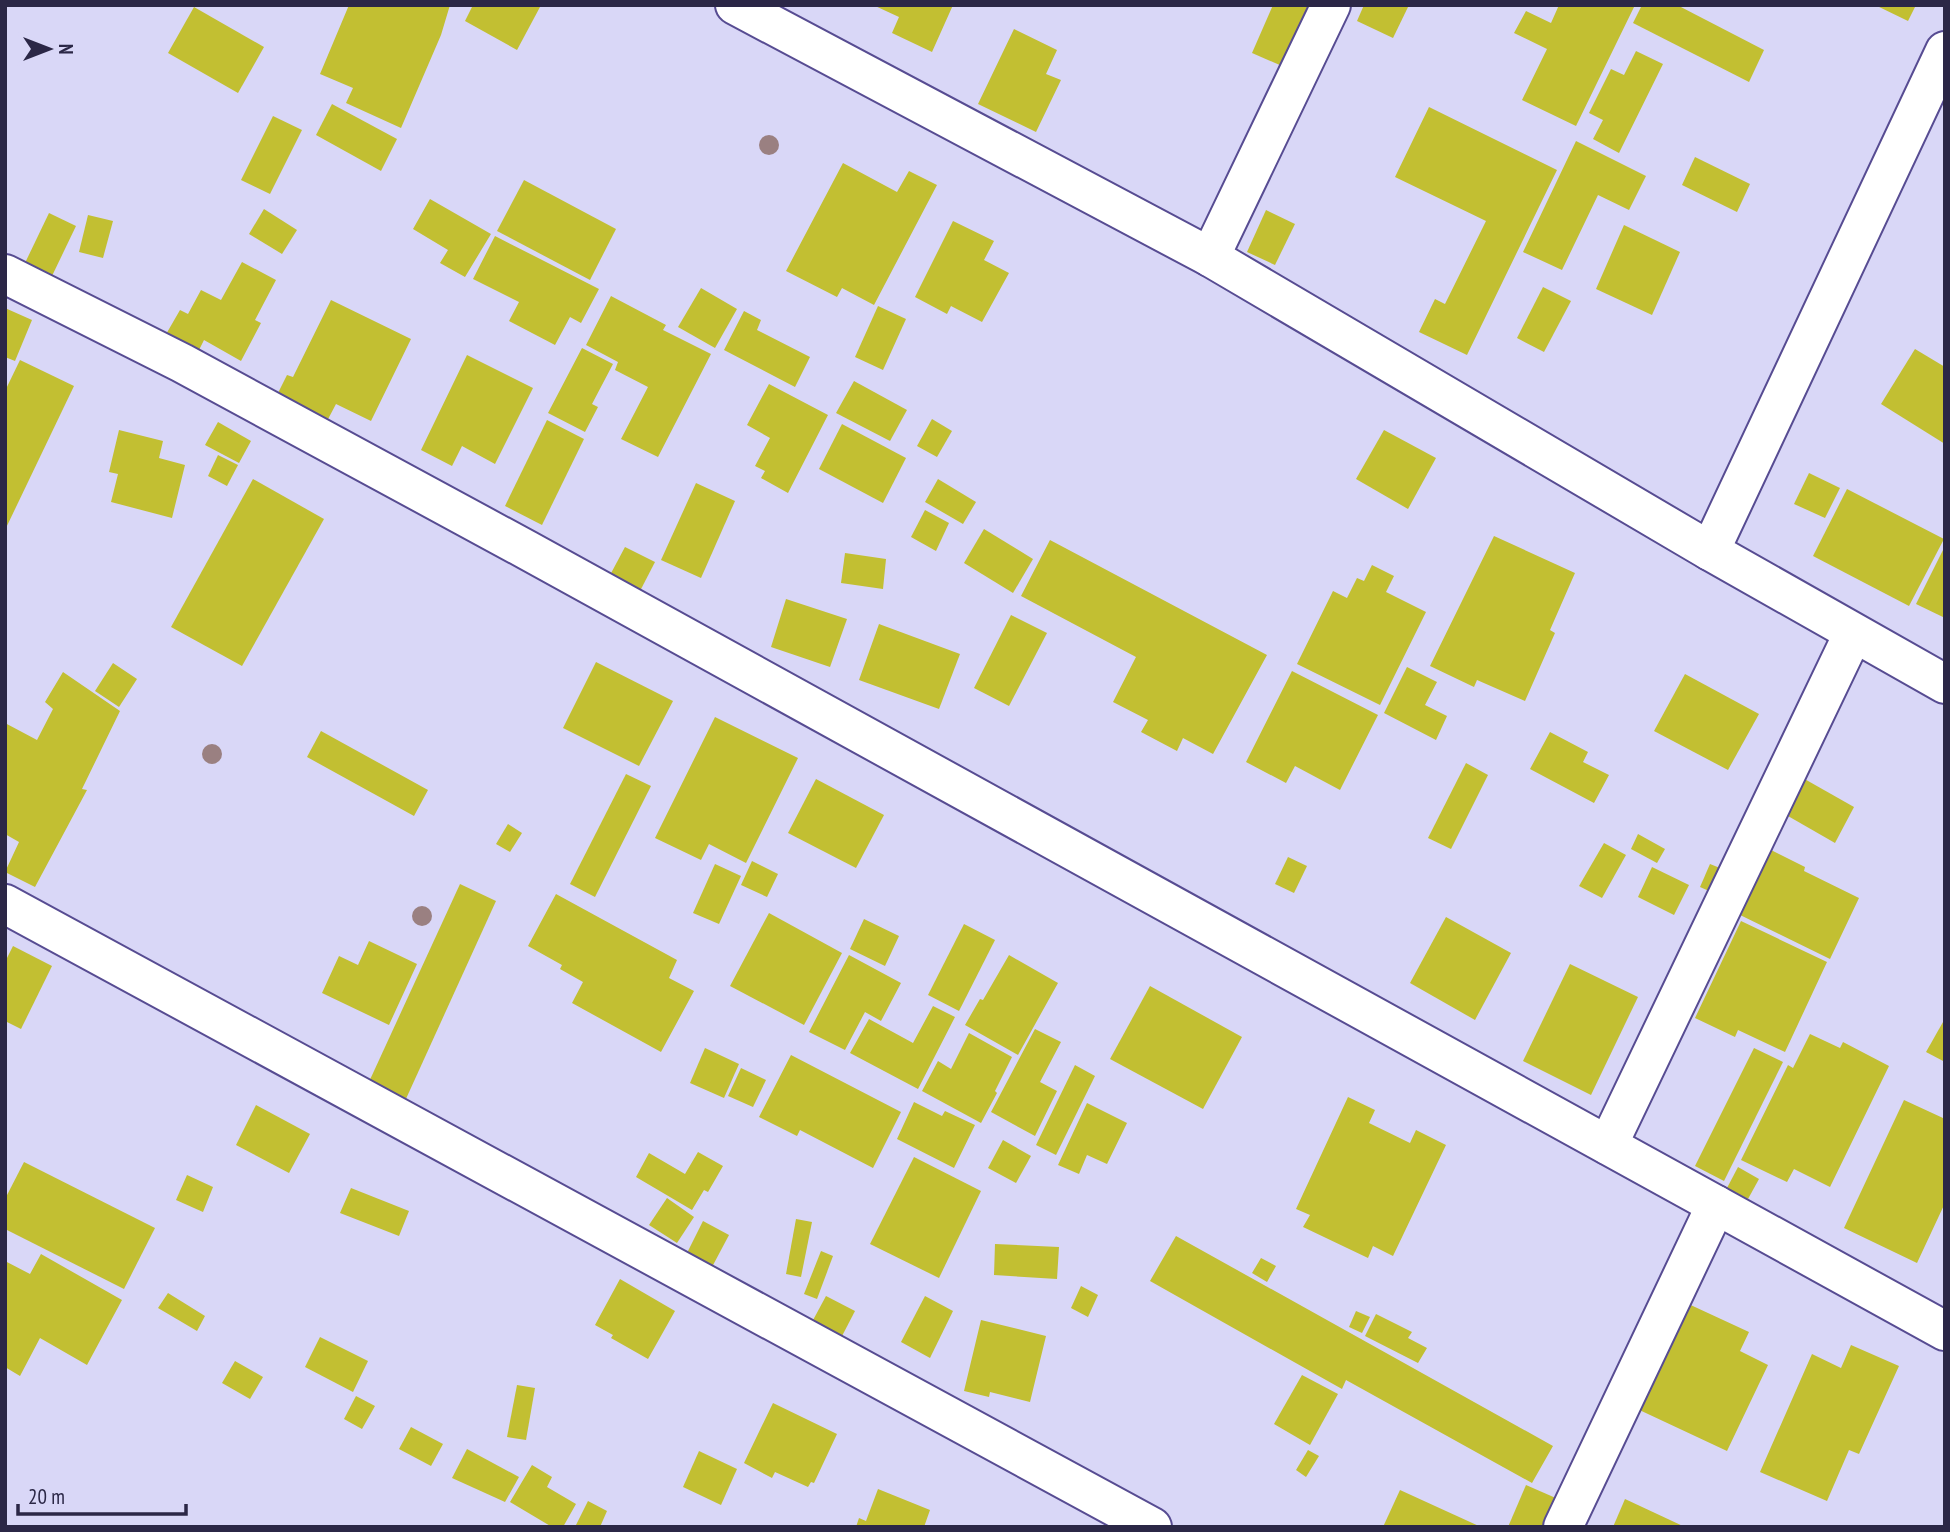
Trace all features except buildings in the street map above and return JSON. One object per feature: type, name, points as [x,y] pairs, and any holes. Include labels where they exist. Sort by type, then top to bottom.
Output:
[{"type":"street","points":[[735,5],[1210,257],[1710,551],[1945,684]]},
{"type":"street","points":[[1210,257],[1331,5]]},
{"type":"street","points":[[1710,551],[1945,51]]},
{"type":"street","points":[[5,274],[182,363],[515,544],[1945,1331]]},
{"type":"street","points":[[1608,1144],[1853,634]]},
{"type":"street","points":[[5,904],[1152,1527]]},
{"type":"street","points":[[1563,1527],[1716,1205]]}]
